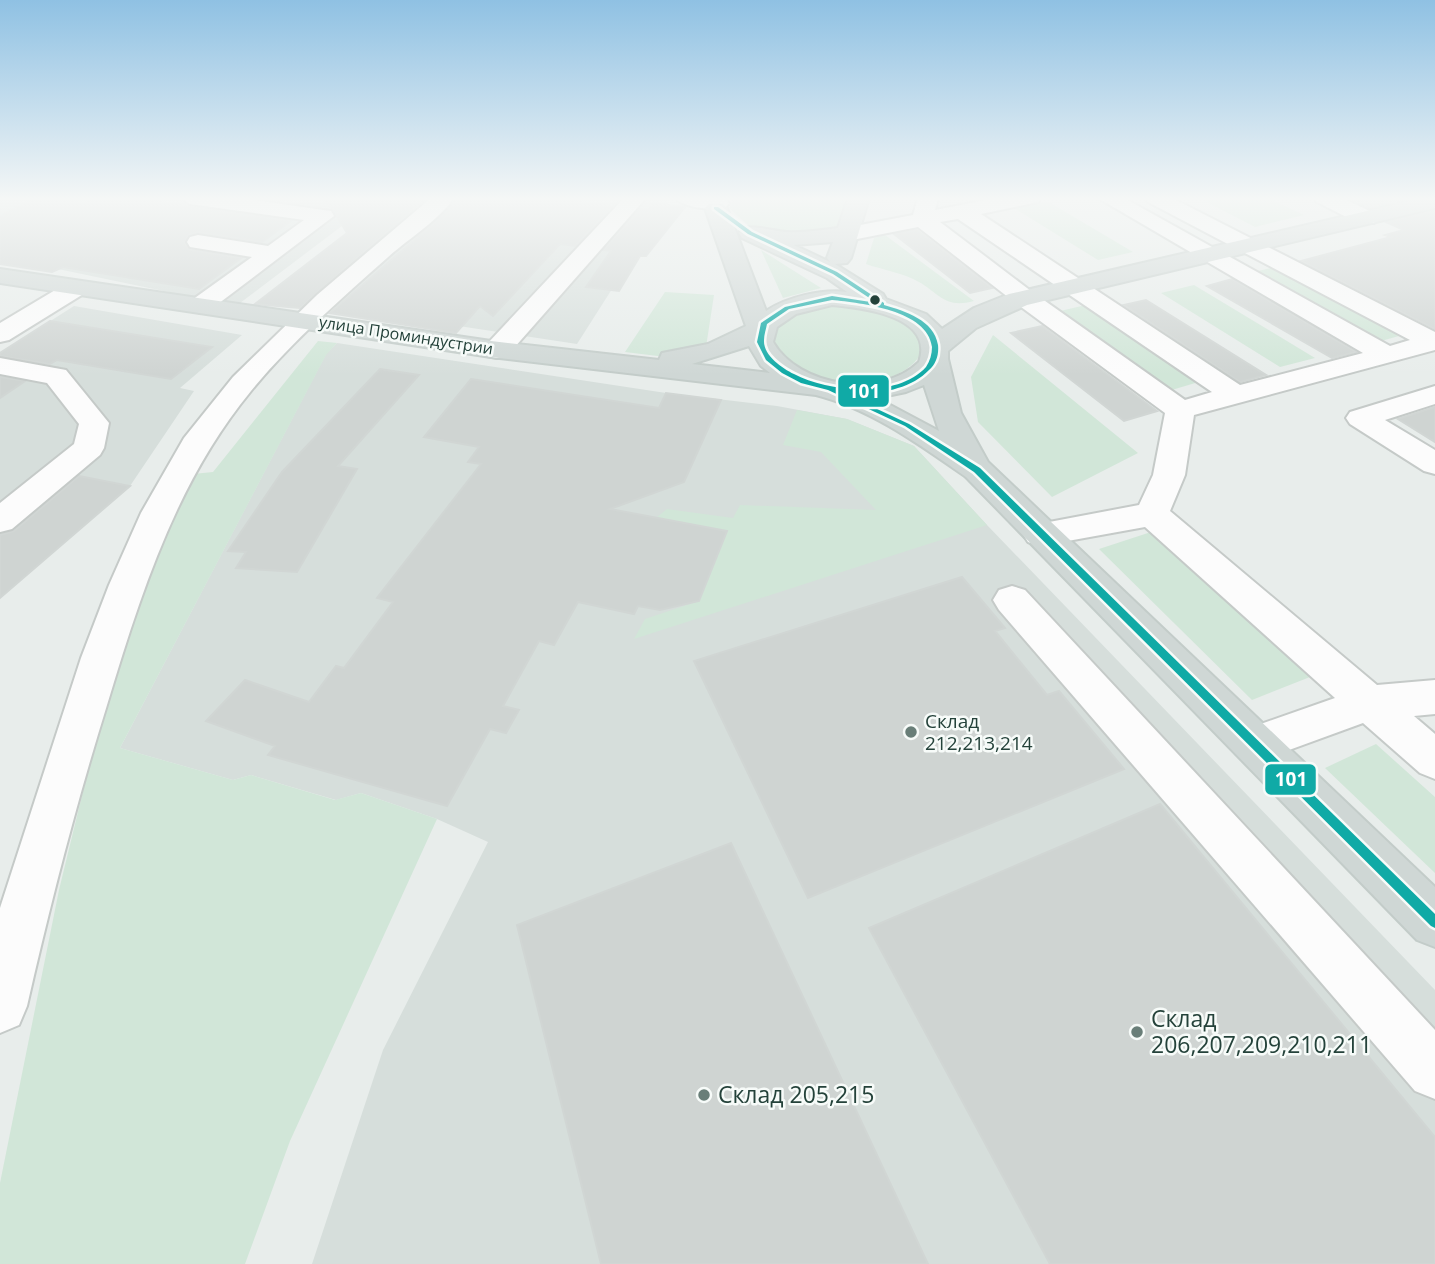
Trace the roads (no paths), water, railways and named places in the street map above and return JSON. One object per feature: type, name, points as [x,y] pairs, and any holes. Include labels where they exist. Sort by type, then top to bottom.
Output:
[{"type":"main road","points":[[737,257],[760,329],[759,344],[766,357],[794,379],[877,409],[911,426],[977,470],[1435,922]]},
{"type":"main road","points":[[801,257],[835,273],[924,326],[932,337],[937,391],[946,415],[977,470]]},
{"type":"main road","points":[[835,273],[840,257]]},
{"type":"main road","points":[[607,363],[697,357],[729,347],[760,329],[770,317],[787,307],[808,301],[857,299],[888,306],[959,312],[1202,257]]},
{"type":"main road","name":"улица Проминдустрии","points":[[0,276],[497,350],[822,388]]},
{"type":"main road","points":[[822,388],[859,392],[897,386],[925,371],[935,353],[966,323],[1013,300]]},
{"type":"street","points":[[201,305],[266,257]]},
{"type":"street","points":[[0,1006],[45,830],[113,622],[156,516],[192,449],[217,414],[303,319],[375,257]]},
{"type":"street","points":[[497,350],[582,257]]},
{"type":"street","points":[[971,257],[1013,300],[1180,410],[1434,342],[1268,257]]},
{"type":"street","points":[[1032,257],[1235,395]]},
{"type":"street","points":[[1208,257],[1384,354]]},
{"type":"street","points":[[0,334],[76,288]]},
{"type":"street","points":[[0,366],[56,376],[94,423],[89,448],[0,521]]},
{"type":"street","points":[[1435,395],[1361,418],[1435,464]]},
{"type":"street","points":[[1152,514],[1169,475],[1180,410]]},
{"type":"street","points":[[1041,534],[1152,514]]},
{"type":"street","points":[[1152,514],[1435,760]]},
{"type":"street","points":[[1012,600],[1435,1071]]},
{"type":"street","points":[[1256,744],[1369,703],[1435,697]]},
{"type":"place","name":"Склад 212,213,214","points":[[911,732]]},
{"type":"place","name":"Склад 206,207,209,210,211","points":[[1137,1032]]},
{"type":"place","name":"Склад 205,215","points":[[704,1095]]}]
